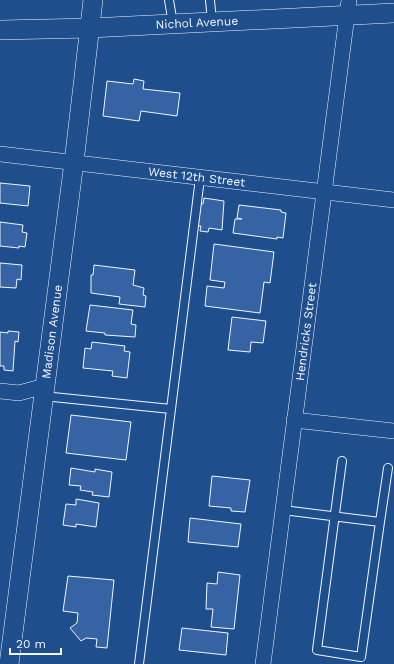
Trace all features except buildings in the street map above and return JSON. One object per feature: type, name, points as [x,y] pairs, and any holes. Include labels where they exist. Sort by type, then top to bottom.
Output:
[{"type":"street","name":"Madison Avenue","points":[[9,664],[94,0]]},
{"type":"street","name":"Nichol Avenue","points":[[0,30],[90,28],[212,22],[348,7],[394,13]]},
{"type":"street","name":"Hendricks Street","points":[[263,664],[348,7]]},
{"type":"street","name":"West 12th Street","points":[[0,154],[394,200]]},
{"type":"street","points":[[0,391],[44,391]]},
{"type":"street","points":[[294,420],[394,431]]},
{"type":"lane","points":[[169,0],[173,24]]},
{"type":"lane","points":[[210,0],[212,22]]},
{"type":"lane","points":[[140,664],[200,178]]},
{"type":"lane","points":[[44,391],[171,409]]},
{"type":"lane","points":[[342,461],[317,650],[361,657],[388,468]]},
{"type":"lane","points":[[283,510],[380,522]]}]
